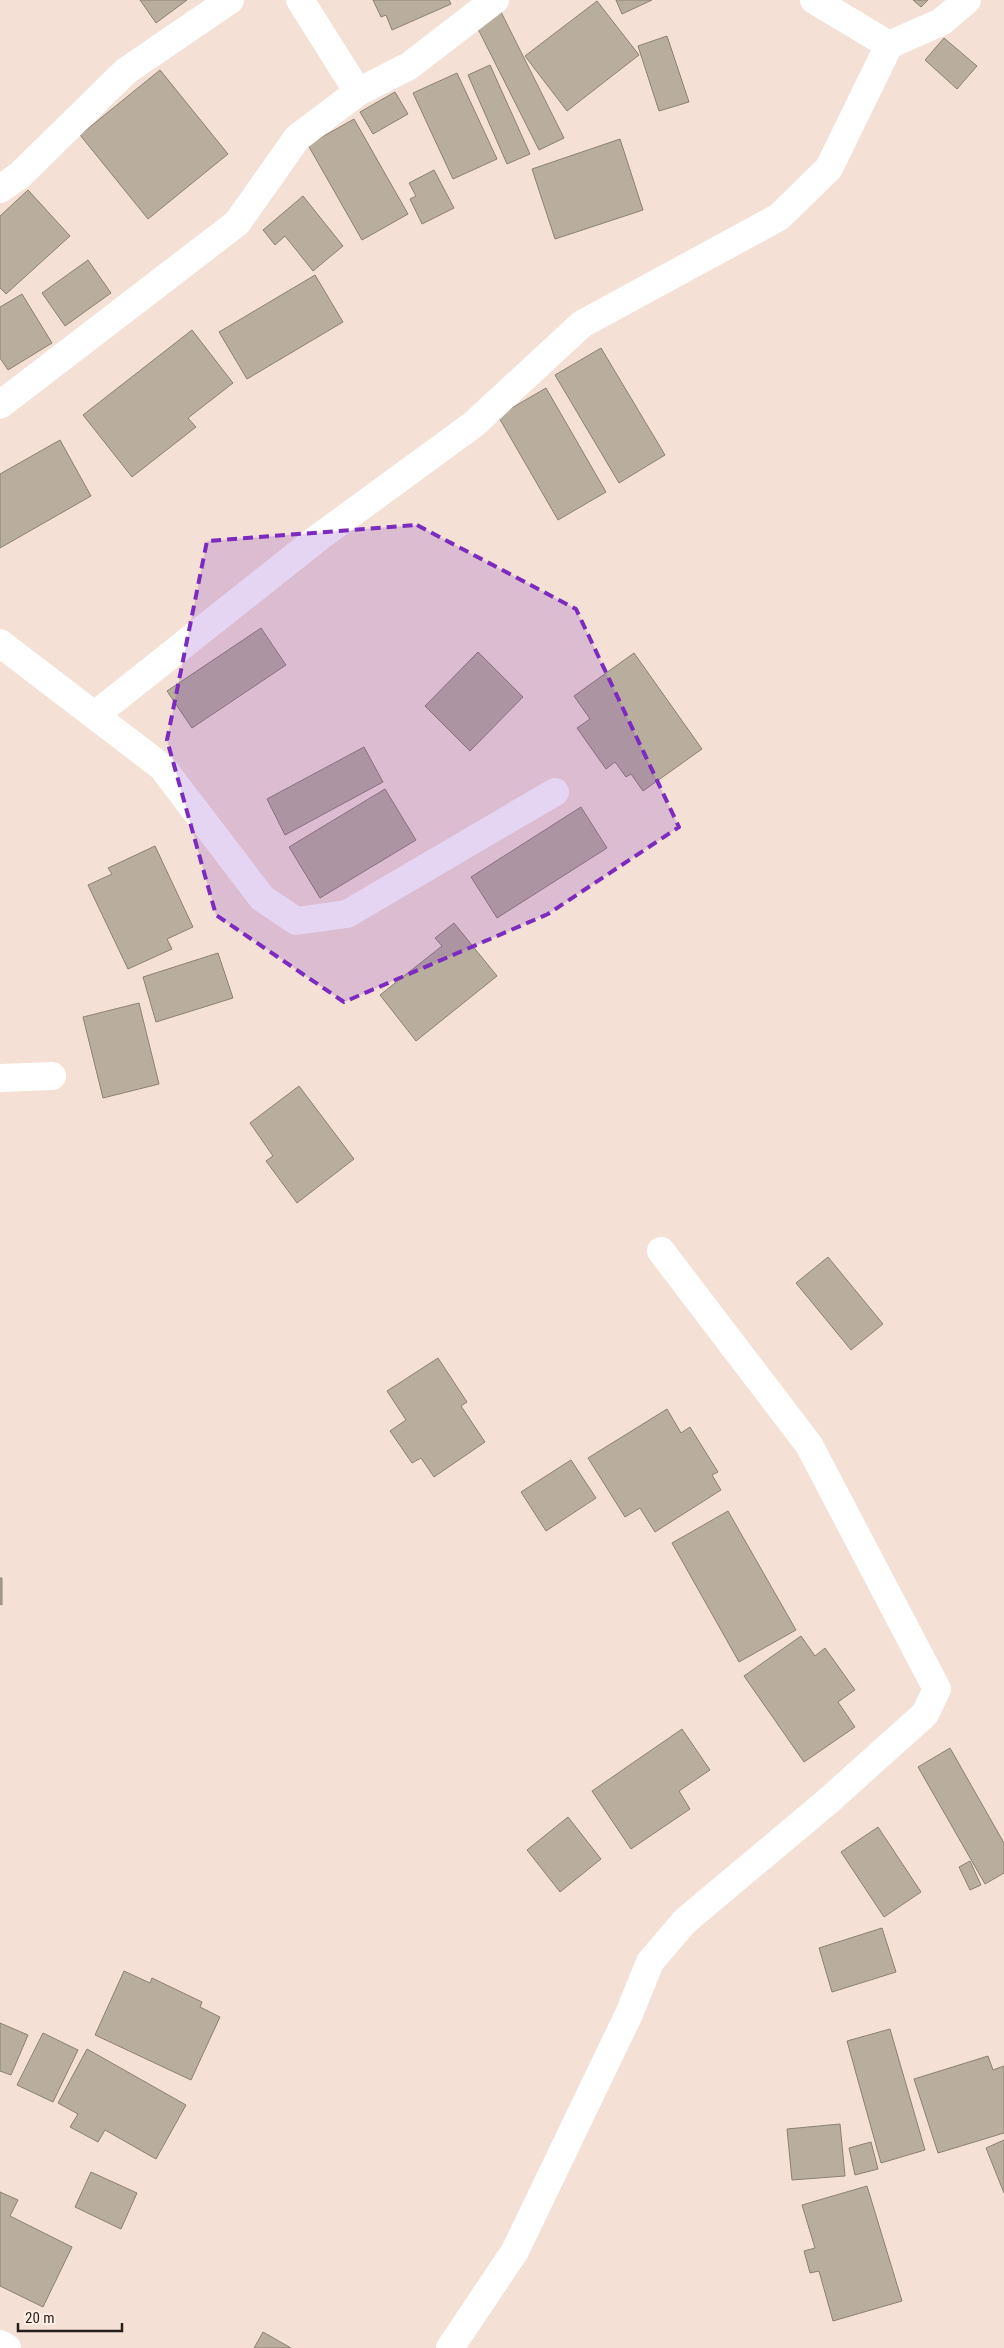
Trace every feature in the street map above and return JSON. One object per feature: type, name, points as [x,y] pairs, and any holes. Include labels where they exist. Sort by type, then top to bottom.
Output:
[{"type":"street","points":[[0,189],[20,175],[126,71],[230,0]]},
{"type":"street","points":[[300,0],[358,92]]},
{"type":"street","points":[[0,405],[237,223],[297,138],[358,92],[408,66],[495,0]]},
{"type":"street","points":[[814,0],[889,45]]},
{"type":"street","points":[[94,714],[318,538],[474,424],[582,324],[779,217],[829,168],[889,45],[941,22],[967,0]]},
{"type":"street","points":[[0,643],[162,767],[262,898],[296,921],[347,914],[555,792]]},
{"type":"street","points":[[0,1078],[52,1076]]},
{"type":"street","points":[[450,2348],[515,2251],[629,2014],[650,1962],[685,1921],[827,1802],[925,1714],[937,1689],[809,1445],[661,1251]]},
{"type":"street","points":[[0,2344],[7,2348]]},
{"type":"highlighted area","points":[[417,525],[576,609],[679,827],[548,914],[344,1002],[216,915],[167,740],[207,541]]},
{"type":"building","points":[[140,0],[187,0],[156,23]]},
{"type":"building","points":[[373,0],[449,0],[451,4],[392,30],[386,15],[381,17]]},
{"type":"building","points":[[616,0],[652,0],[622,14]]},
{"type":"building","points":[[913,0],[928,0],[921,7]]},
{"type":"building","points":[[597,1],[639,55],[567,111],[525,56]]},
{"type":"building","points":[[499,8],[564,138],[539,150],[474,21]]},
{"type":"building","points":[[667,36],[689,102],[659,111],[638,46]]},
{"type":"building","points":[[944,38],[977,66],[957,89],[925,60]]},
{"type":"building","points":[[490,65],[530,154],[507,164],[468,75]]},
{"type":"building","points":[[160,70],[228,154],[148,219],[80,135]]},
{"type":"building","points":[[457,73],[497,159],[453,179],[413,93]]},
{"type":"building","points":[[395,92],[408,114],[373,134],[360,112]]},
{"type":"building","points":[[354,119],[408,214],[362,240],[308,145]]},
{"type":"building","points":[[620,139],[643,210],[555,239],[532,169]]},
{"type":"building","points":[[434,170],[454,208],[422,224],[410,199],[416,196],[409,183]]},
{"type":"building","points":[[28,190],[70,236],[6,294],[0,288],[0,216]]},
{"type":"building","points":[[303,196],[343,246],[313,271],[285,236],[275,245],[263,230]]},
{"type":"building","points":[[88,260],[111,293],[65,326],[42,293]]},
{"type":"building","points":[[315,275],[343,322],[247,379],[219,332]]},
{"type":"building","points":[[22,294],[52,343],[8,370],[0,358],[0,307]]},
{"type":"building","points":[[192,330],[233,383],[188,418],[196,427],[132,477],[83,415]]},
{"type":"building","points":[[601,348],[665,455],[619,483],[555,375]]},
{"type":"building","points":[[546,388],[606,492],[558,520],[498,416]]},
{"type":"building","points":[[60,440],[91,496],[0,548],[0,474]]},
{"type":"building","points":[[261,628],[286,665],[192,728],[167,691]]},
{"type":"building","points":[[478,652],[523,697],[470,751],[425,706]]},
{"type":"building","points":[[634,653],[702,749],[643,791],[631,774],[626,777],[615,762],[606,769],[577,728],[590,719],[574,696]]},
{"type":"building","points":[[364,747],[383,782],[285,835],[267,799]]},
{"type":"building","points":[[385,789],[416,840],[320,898],[289,847]]},
{"type":"building","points":[[581,807],[607,848],[497,918],[471,877]]},
{"type":"building","points":[[155,846],[193,927],[167,939],[172,949],[128,969],[88,885],[112,874],[108,868]]},
{"type":"building","points":[[454,923],[497,976],[416,1041],[380,995],[442,946],[435,938]]},
{"type":"building","points":[[218,953],[233,998],[156,1022],[143,977]]},
{"type":"building","points":[[139,1003],[159,1084],[103,1098],[83,1017]]},
{"type":"building","points":[[299,1086],[354,1159],[297,1203],[266,1161],[273,1156],[250,1123]]},
{"type":"building","points":[[828,1257],[883,1324],[851,1350],[796,1283]]},
{"type":"building","points":[[438,1358],[467,1402],[461,1406],[485,1442],[434,1477],[421,1458],[412,1463],[390,1431],[406,1420],[387,1391]]},
{"type":"building","points":[[667,1409],[681,1433],[690,1427],[718,1472],[712,1475],[721,1490],[655,1532],[640,1508],[625,1517],[588,1458]]},
{"type":"building","points":[[571,1460],[596,1498],[546,1531],[521,1492]]},
{"type":"building","points":[[728,1511],[796,1630],[739,1662],[672,1543]]},
{"type":"building","points":[[0,1578],[2,1578],[2,1605],[0,1604]]},
{"type":"building","points":[[801,1636],[815,1656],[825,1648],[855,1690],[838,1702],[855,1727],[804,1762],[744,1676]]},
{"type":"building","points":[[682,1729],[710,1770],[679,1791],[690,1809],[631,1849],[592,1791]]},
{"type":"building","points":[[950,1748],[1004,1843],[1004,1873],[985,1884],[918,1767]]},
{"type":"building","points":[[568,1817],[601,1859],[560,1892],[527,1850]]},
{"type":"building","points":[[878,1827],[921,1892],[884,1917],[841,1852]]},
{"type":"building","points":[[970,1861],[981,1885],[970,1890],[959,1867]]},
{"type":"building","points":[[882,1928],[896,1972],[832,1992],[819,1948]]},
{"type":"building","points":[[124,1971],[150,1983],[152,1978],[202,2002],[200,2007],[220,2017],[191,2080],[95,2035]]},
{"type":"building","points":[[0,2023],[28,2035],[11,2075],[0,2071]]},
{"type":"building","points":[[890,2029],[925,2150],[881,2163],[847,2041]]},
{"type":"building","points":[[43,2033],[78,2050],[53,2102],[17,2085]]},
{"type":"building","points":[[87,2049],[186,2105],[156,2159],[105,2130],[98,2142],[70,2127],[78,2114],[58,2103]]},
{"type":"building","points":[[988,2056],[993,2070],[1004,2066],[1004,2133],[938,2153],[914,2079]]},
{"type":"building","points":[[840,2124],[845,2176],[792,2180],[787,2129]]},
{"type":"building","points":[[1004,2140],[1004,2193],[986,2148]]},
{"type":"building","points":[[871,2142],[878,2169],[855,2175],[849,2148]]},
{"type":"building","points":[[91,2172],[137,2193],[121,2229],[75,2207]]},
{"type":"building","points":[[867,2186],[902,2301],[833,2321],[819,2271],[810,2273],[804,2251],[815,2248],[802,2205]]},
{"type":"building","points":[[0,2192],[18,2200],[10,2216],[72,2247],[43,2307],[0,2286]]},
{"type":"building","points":[[263,2332],[291,2348],[254,2348]]}]
